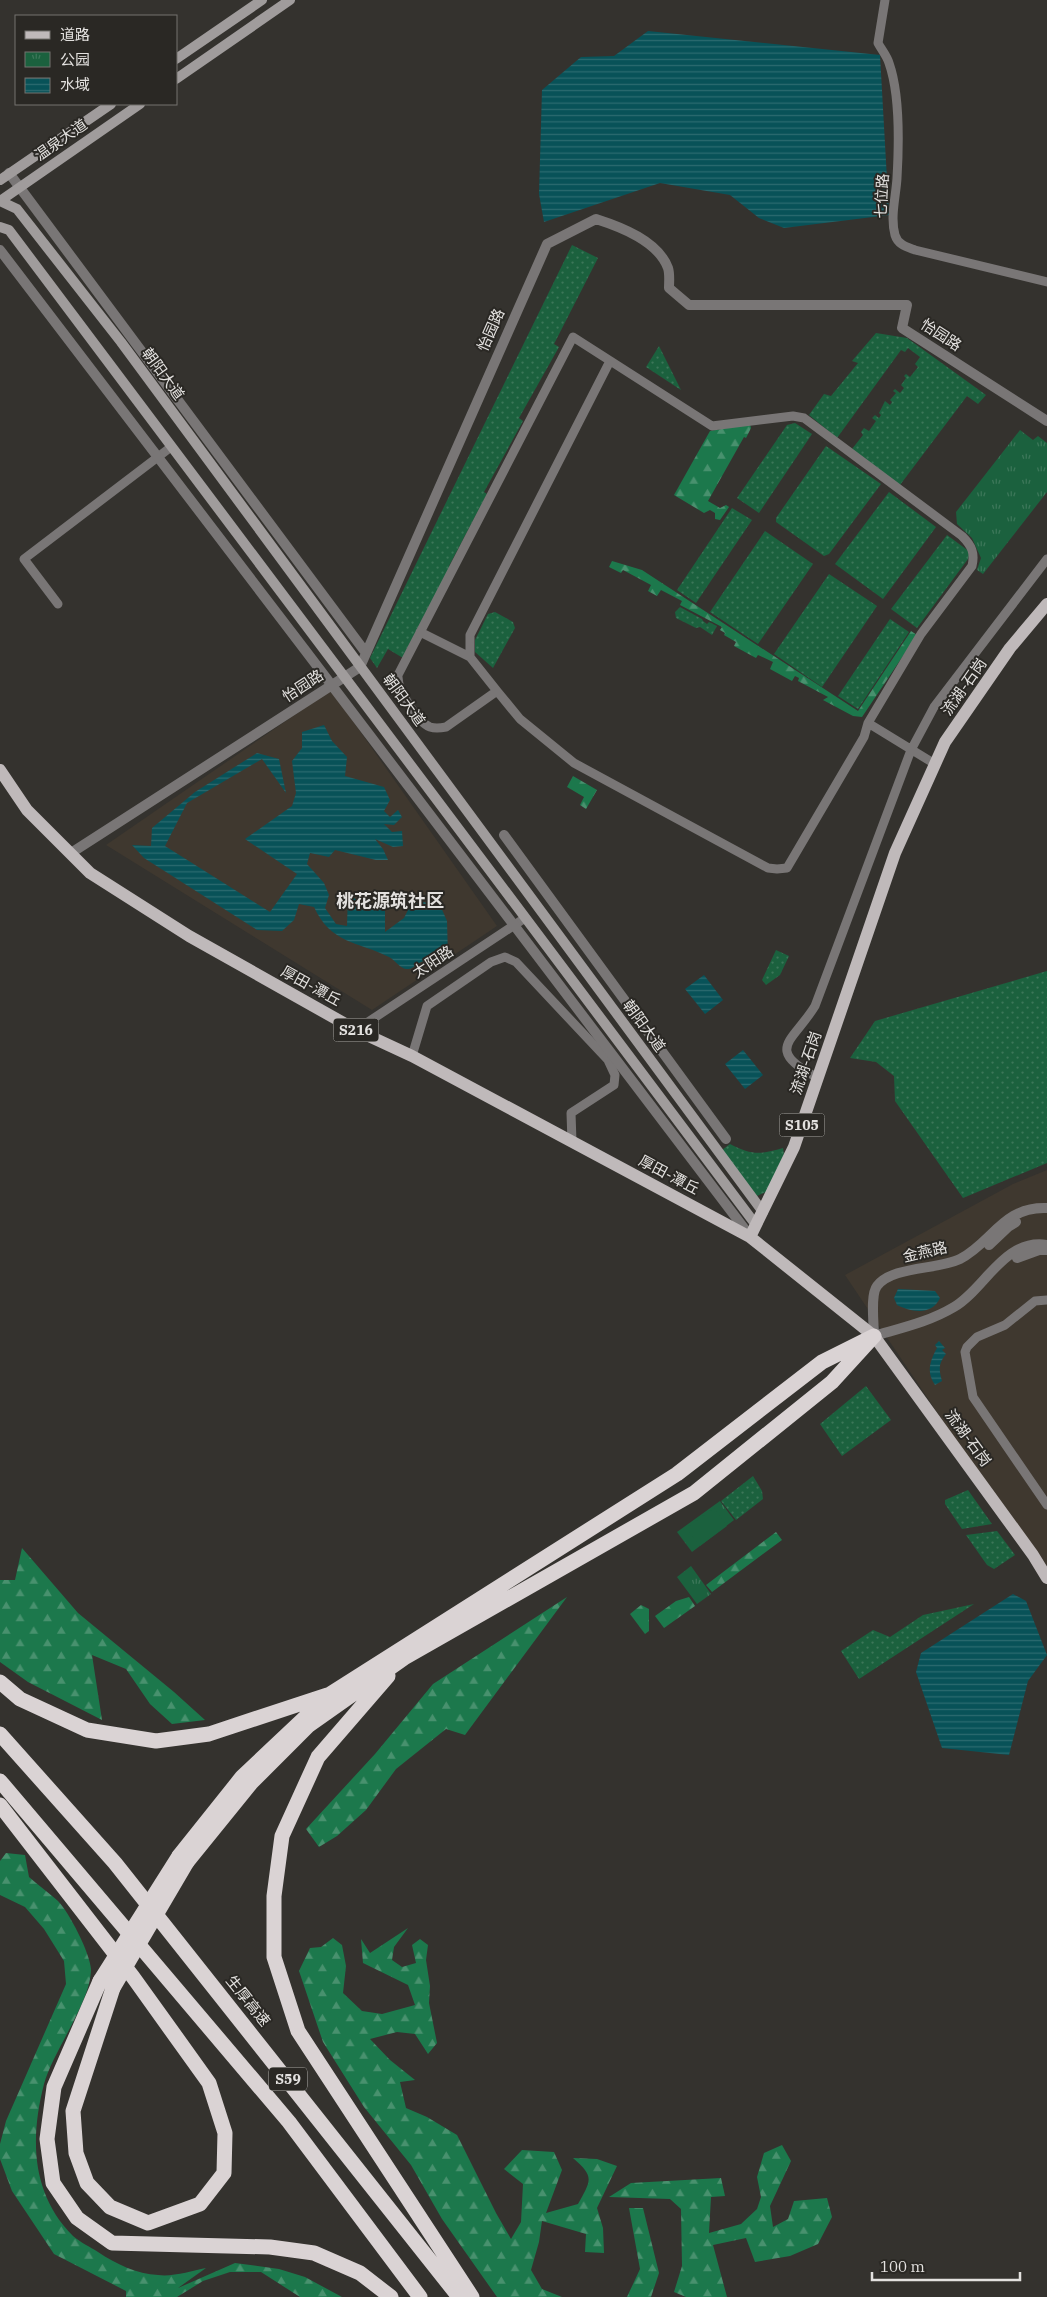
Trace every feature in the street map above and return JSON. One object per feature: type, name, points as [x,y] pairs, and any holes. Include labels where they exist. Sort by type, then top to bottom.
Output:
[{"type":"highway","points":[[183,1859],[251,1783],[309,1725],[404,1658],[694,1492],[832,1382],[874,1336]]},
{"type":"highway","points":[[391,2297],[360,2273],[314,2253],[270,2247],[112,2243],[77,2218],[53,2182],[47,2139],[54,2087],[106,1985],[183,1859],[242,1777],[330,1694],[678,1474],[822,1362],[874,1336]]},
{"type":"highway","points":[[404,1658],[318,1757],[282,1836],[274,1896],[274,1957],[298,2031],[472,2297]]},
{"type":"highway","points":[[0,1682],[20,1699],[87,1730],[156,1741],[209,1734],[330,1694]]},
{"type":"highway","name":"生厚高速","points":[[0,1734],[115,1863],[459,2297]]},
{"type":"highway","name":"S59","points":[[0,1781],[289,2122],[420,2297]]},
{"type":"highway","points":[[0,1805],[133,1977],[209,2083],[224,2133],[224,2172],[200,2204],[148,2224],[110,2207],[86,2183],[76,2153],[73,2111],[106,1985]]},
{"type":"main road","points":[[178,58],[262,0]]},
{"type":"main road","points":[[178,78],[290,0]]},
{"type":"main road","name":"温泉大道","points":[[0,180],[110,105]]},
{"type":"main road","name":"温泉大道","points":[[2,199],[139,105]]},
{"type":"main road","name":"朝阳大道","points":[[0,187],[2,199],[17,209],[120,342],[762,1212]]},
{"type":"main road","name":"朝阳大道","points":[[0,219],[4,229],[171,447],[582,994],[753,1231]]},
{"type":"main road","name":"流湖-石岗","points":[[1047,604],[1010,648],[945,742],[895,853],[794,1147],[753,1231],[874,1336],[1034,1555],[1047,1578]]},
{"type":"main road","name":"厚田-潭丘","points":[[0,770],[27,810],[90,873],[190,936],[356,1030],[412,1056],[572,1142],[753,1231]]},
{"type":"street","name":"七位路","points":[[885,0],[878,43],[889,62],[895,93],[897,170],[893,208],[895,236],[901,245],[916,250],[1047,282]]},
{"type":"street","points":[[9,174],[366,653]]},
{"type":"street","name":"怡园路","points":[[71,853],[360,667],[547,244],[596,219],[617,226],[642,239],[658,252],[669,269],[669,288],[689,305],[907,305],[902,328],[1047,421]]},
{"type":"street","points":[[0,250],[333,685],[513,926],[753,1231]]},
{"type":"street","points":[[420,632],[470,657],[520,719],[574,763],[759,863],[777,869],[787,868],[864,736],[868,723],[921,634],[972,566],[974,556],[970,544],[962,536],[804,418],[793,416],[712,426],[573,337],[420,632],[398,675],[397,684],[422,721],[429,726],[446,727],[496,691]]},
{"type":"street","points":[[470,657],[470,635],[610,361]]},
{"type":"street","points":[[58,604],[24,559],[171,447]]},
{"type":"street","points":[[818,1078],[798,1067],[790,1059],[786,1052],[787,1044],[790,1036],[814,1006],[911,750],[934,707],[1047,559]]},
{"type":"street","points":[[868,723],[935,764]]},
{"type":"street","points":[[504,835],[726,1139]]},
{"type":"street","name":"太阳路","points":[[356,1030],[525,918]]},
{"type":"street","points":[[412,1056],[428,1006],[491,962],[504,958],[516,962],[608,1060],[615,1075],[614,1086],[570,1113],[572,1142]]},
{"type":"street","points":[[570,1020],[582,994]]},
{"type":"street","name":"金燕路","points":[[874,1336],[874,1294],[876,1287],[885,1279],[894,1274],[942,1266],[960,1259],[971,1252],[1000,1224],[1013,1216],[1030,1209],[1047,1208]]},
{"type":"street","name":"金燕路","points":[[874,1336],[879,1296],[889,1282],[935,1273],[965,1263],[980,1254],[1008,1227],[1034,1214],[1047,1214]]},
{"type":"street","points":[[874,1336],[933,1319],[956,1306],[1004,1259],[1031,1244],[1047,1245]]},
{"type":"street","points":[[874,1336],[922,1328],[940,1321],[956,1311],[1010,1260],[1024,1254],[1047,1250]]},
{"type":"street","points":[[1047,1300],[1035,1301],[1005,1325],[977,1338],[967,1346],[966,1352],[973,1397],[1047,1505]]},
{"type":"shaded area","points":[[331,690],[497,926],[372,1010],[106,845]]},
{"type":"shaded area","points":[[1047,1170],[1047,1576],[845,1275],[1013,1184]]},
{"type":"green space","points":[[572,245],[598,258],[554,344],[559,347],[519,418],[523,421],[484,492],[487,494],[449,566],[452,568],[403,658],[388,649],[377,668],[370,658]]},
{"type":"green space","points":[[876,333],[907,338],[986,395],[978,404],[967,396],[900,485],[852,449],[863,435],[861,432],[864,428],[869,431],[876,421],[872,418],[875,415],[879,418],[881,415],[879,413],[885,401],[890,405],[892,402],[890,400],[896,393],[893,391],[895,389],[900,393],[904,388],[901,385],[906,378],[904,376],[906,374],[910,377],[918,367],[915,364],[920,357],[908,348],[905,352],[901,350],[837,438],[809,415],[824,394],[831,396],[858,363],[852,361]]},
{"type":"green space","points":[[659,346],[681,390],[646,367]]},
{"type":"green space","points":[[795,423],[812,434],[759,513],[737,498],[787,425]]},
{"type":"green space","points":[[750,424],[751,428],[746,438],[744,437],[708,501],[720,508],[726,505],[729,507],[720,520],[715,519],[715,513],[710,510],[704,513],[674,495],[710,431]]},
{"type":"green space","points":[[1020,430],[1033,440],[1038,436],[1047,443],[1047,492],[983,574],[977,570],[981,558],[972,538],[957,524],[956,512]]},
{"type":"green space","points":[[826,446],[881,484],[829,554],[824,556],[776,522],[776,518]]},
{"type":"green space","points":[[889,492],[936,527],[883,599],[835,564]]},
{"type":"green space","points":[[732,508],[752,520],[696,603],[677,590]]},
{"type":"green space","points":[[765,531],[813,564],[758,644],[710,612]]},
{"type":"green space","points":[[947,535],[970,552],[968,559],[917,628],[891,609]]},
{"type":"green space","points":[[612,561],[642,570],[858,711],[911,631],[917,635],[862,717],[853,716],[823,700],[828,697],[798,681],[799,678],[795,676],[792,681],[770,669],[773,662],[758,655],[756,658],[734,646],[736,642],[724,635],[725,633],[720,630],[722,627],[680,605],[682,601],[661,590],[657,596],[648,591],[651,585],[623,570],[621,573],[609,567]]},
{"type":"green space","points":[[829,574],[877,606],[822,687],[774,654]]},
{"type":"green space","points":[[680,607],[702,619],[707,624],[709,622],[717,626],[712,635],[700,627],[696,628],[676,618],[675,612]]},
{"type":"green space","points":[[495,612],[513,622],[515,628],[493,668],[475,652],[475,640],[488,614]]},
{"type":"green space","points":[[890,619],[909,632],[858,709],[838,696]]},
{"type":"green space","points":[[573,776],[597,790],[586,809],[580,805],[584,797],[567,787]]},
{"type":"green space","points":[[776,950],[789,956],[780,975],[766,985],[762,980]]},
{"type":"green space","points":[[1047,971],[1047,1163],[963,1198],[895,1101],[894,1076],[876,1062],[850,1058],[875,1021]]},
{"type":"green space","points":[[730,1144],[756,1153],[783,1148],[784,1154],[768,1191],[757,1196],[722,1150]]},
{"type":"green space","points":[[866,1386],[891,1420],[842,1456],[820,1424]]},
{"type":"green space","points":[[753,1476],[762,1491],[763,1499],[736,1520],[721,1501]]},
{"type":"green space","points":[[968,1490],[992,1524],[962,1529],[945,1504],[945,1500]]},
{"type":"green space","points":[[720,1501],[734,1520],[692,1552],[677,1532]]},
{"type":"green space","points":[[714,1508],[727,1526],[700,1546],[686,1528]]},
{"type":"green space","points":[[997,1531],[1015,1555],[994,1569],[987,1565],[966,1535]]},
{"type":"green space","points":[[776,1532],[782,1540],[712,1592],[706,1585]]},
{"type":"green space","points":[[22,1548],[78,1613],[205,1720],[172,1724],[150,1704],[126,1669],[92,1655],[102,1720],[28,1682],[0,1662],[0,1580],[15,1580]]},
{"type":"green space","points":[[691,1566],[711,1594],[697,1604],[677,1577]]},
{"type":"green space","points":[[567,1597],[465,1735],[446,1729],[396,1769],[366,1810],[337,1836],[319,1847],[306,1829],[375,1754],[433,1684]]},
{"type":"green space","points":[[689,1597],[695,1606],[664,1628],[655,1616],[676,1601]]},
{"type":"green space","points":[[974,1604],[859,1679],[841,1651],[873,1630],[890,1637],[923,1615]]},
{"type":"green space","points":[[641,1605],[649,1609],[649,1631],[645,1634],[630,1614]]},
{"type":"green space","points":[[6,1853],[25,1855],[29,1877],[63,1906],[83,1943],[90,1962],[91,1969],[85,1996],[44,2084],[37,2125],[36,2145],[42,2184],[59,2220],[73,2236],[112,2261],[127,2268],[150,2274],[170,2275],[206,2268],[178,2288],[235,2263],[279,2269],[305,2277],[342,2297],[300,2297],[261,2272],[230,2272],[203,2281],[177,2297],[126,2297],[126,2291],[54,2254],[12,2191],[0,2159],[0,2144],[6,2121],[66,1984],[64,1961],[44,1929],[25,1907],[0,1895],[0,1861]]},
{"type":"green space","points":[[408,1928],[394,1947],[392,1960],[402,1967],[416,1963],[412,1945],[420,1939],[428,1945],[426,1960],[430,1986],[429,2003],[437,2043],[428,2054],[415,2034],[397,2032],[370,2039],[390,2060],[415,2080],[400,2082],[406,2108],[427,2117],[457,2135],[511,2239],[521,2222],[523,2184],[504,2169],[522,2150],[554,2152],[562,2170],[546,2213],[578,2204],[586,2189],[589,2179],[588,2175],[573,2158],[597,2159],[617,2166],[597,2208],[603,2228],[604,2253],[585,2252],[586,2234],[542,2221],[539,2242],[531,2270],[542,2289],[562,2297],[497,2297],[442,2219],[411,2165],[364,2107],[323,2042],[299,1971],[310,1948],[321,1947],[333,1938],[342,1945],[346,1966],[343,1993],[362,2011],[382,2014],[415,2005],[408,1985],[363,1963],[361,1939],[370,1953]]},
{"type":"green space","points":[[782,2145],[791,2161],[770,2206],[773,2227],[788,2219],[794,2201],[827,2198],[832,2217],[818,2244],[790,2256],[755,2262],[746,2238],[713,2245],[727,2297],[686,2297],[674,2292],[682,2266],[681,2209],[670,2199],[609,2197],[631,2183],[721,2178],[725,2196],[711,2197],[709,2233],[741,2224],[757,2209],[761,2197],[757,2177],[764,2153]]},
{"type":"green space","points":[[629,2208],[643,2208],[659,2273],[651,2297],[627,2297],[640,2269]]},
{"type":"water","points":[[648,31],[880,55],[889,215],[784,228],[759,218],[730,195],[660,183],[544,222],[539,194],[542,90],[581,57],[614,56]]},
{"type":"water","points":[[324,725],[332,741],[347,757],[345,776],[384,787],[390,800],[384,811],[390,817],[398,810],[402,817],[394,825],[384,824],[392,832],[402,831],[403,846],[393,847],[375,839],[383,849],[388,860],[376,860],[335,850],[329,857],[310,853],[307,864],[324,883],[329,895],[325,908],[336,924],[347,926],[348,894],[369,908],[385,908],[385,932],[404,918],[413,900],[440,905],[447,921],[448,957],[424,961],[405,969],[389,957],[337,935],[328,928],[314,907],[299,904],[294,920],[282,931],[257,930],[144,858],[132,845],[151,846],[152,828],[195,792],[257,753],[279,759],[286,793],[262,759],[187,803],[165,846],[270,912],[297,874],[245,839],[292,806],[296,793],[292,761],[302,748],[302,732]]},
{"type":"water","points":[[704,975],[723,1000],[705,1014],[685,989]]},
{"type":"water","points":[[743,1050],[763,1075],[745,1089],[725,1064]]},
{"type":"water","points":[[898,1289],[935,1291],[940,1298],[932,1308],[915,1311],[897,1305],[894,1298]]},
{"type":"water","points":[[939,1341],[945,1348],[942,1350],[946,1354],[940,1367],[942,1381],[935,1385],[932,1380],[930,1366],[937,1348],[935,1345]]},
{"type":"water","points":[[1013,1594],[1026,1601],[1047,1655],[1028,1681],[1009,1755],[942,1748],[916,1672],[921,1653]]},
{"type":"district","name":"桃花源筑社区","points":[[390,901]]}]
